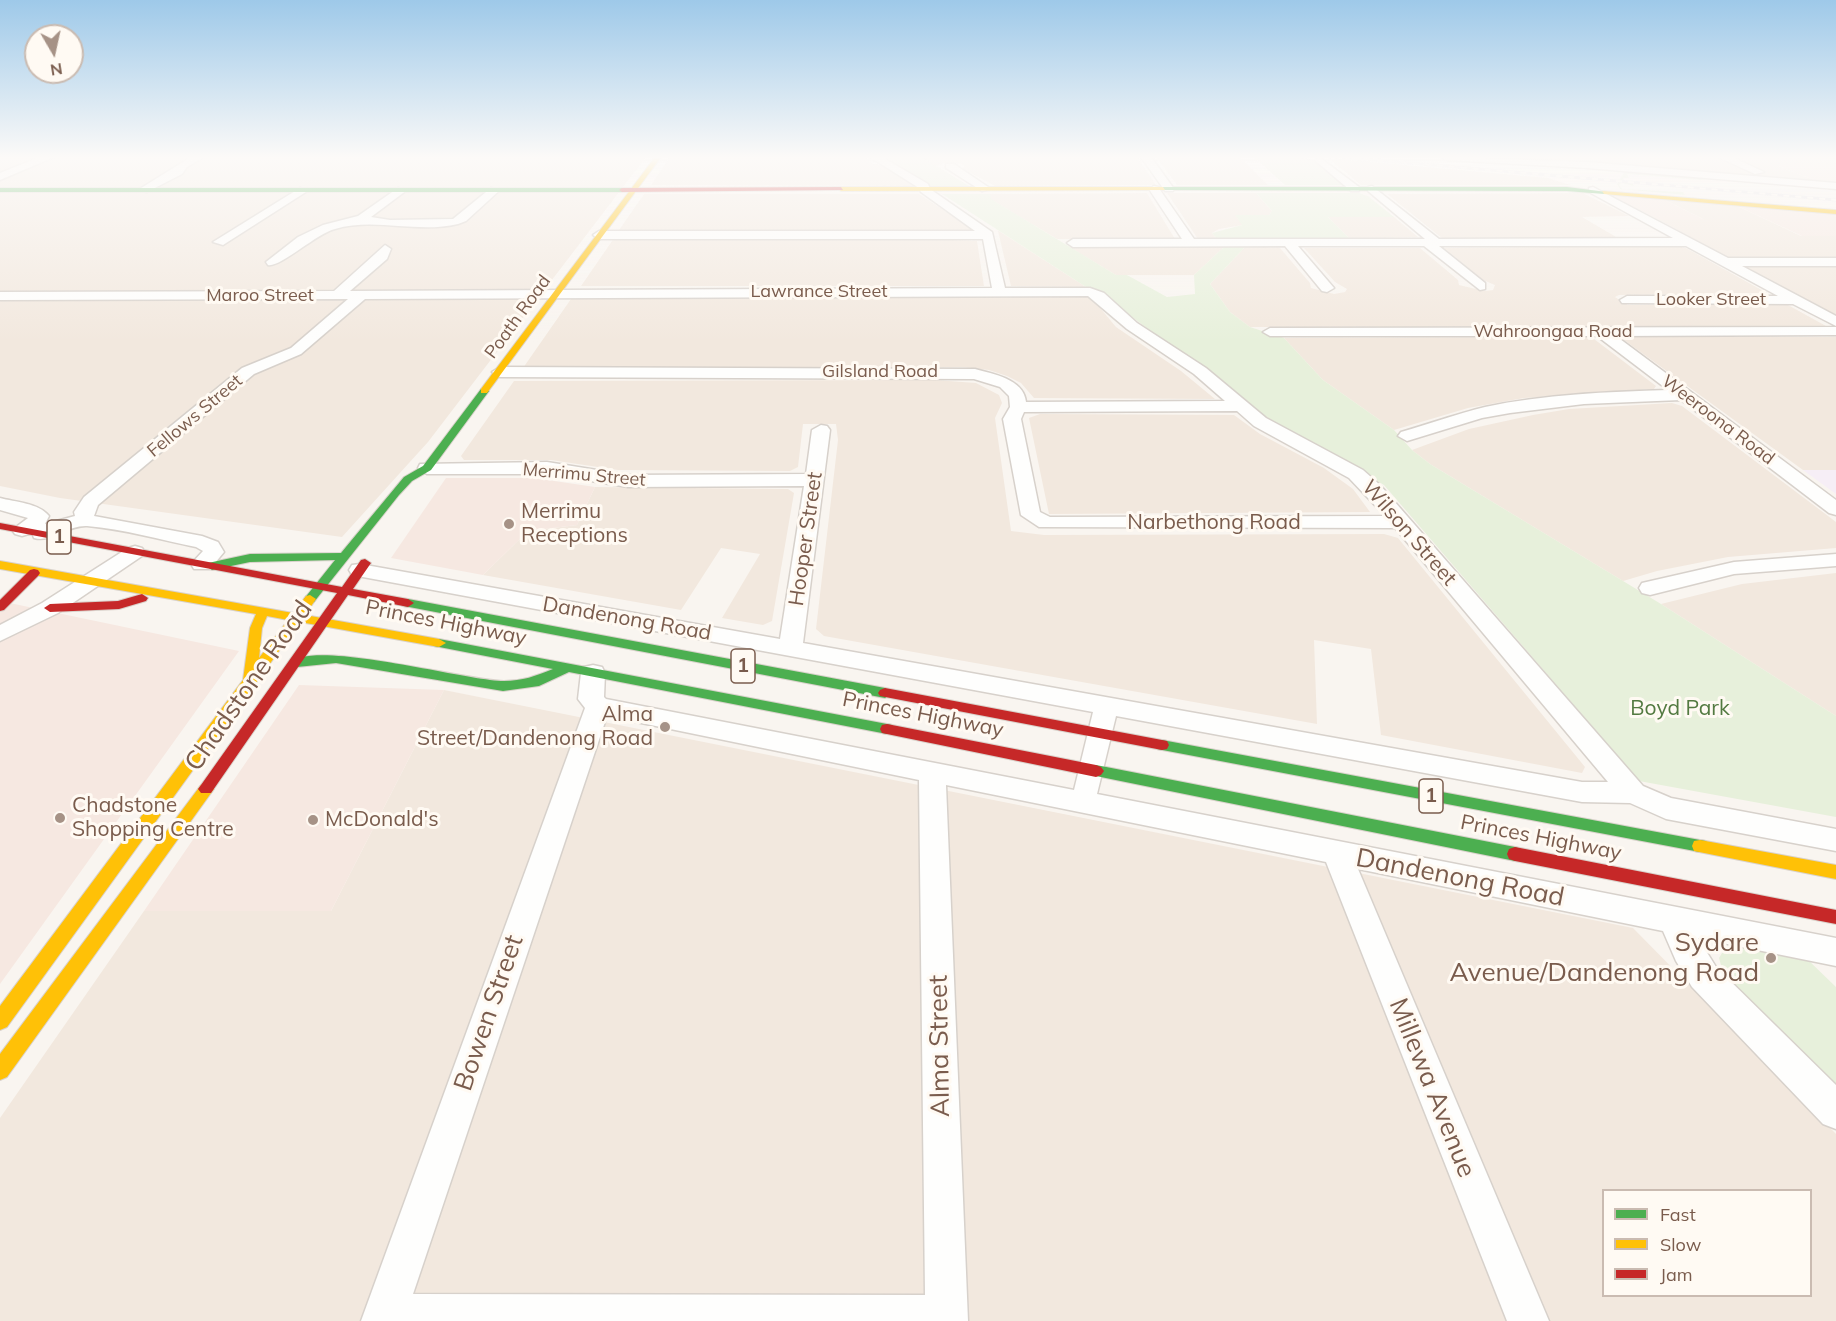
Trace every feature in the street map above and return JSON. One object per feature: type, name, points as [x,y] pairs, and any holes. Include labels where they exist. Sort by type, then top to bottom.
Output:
[{"type":"main road","name":"Poath Road","points":[[346,591],[352,563],[373,518],[408,479],[427,468],[501,372],[612,219]]},
{"type":"main road","name":"Poath Road","points":[[420,490],[428,479],[427,468]]},
{"type":"main road","name":"1","points":[[0,526],[320,586]]},
{"type":"main road","name":"Poath Road","points":[[320,586],[377,547]]},
{"type":"main road","points":[[207,565],[250,558],[352,563]]},
{"type":"main road","points":[[320,586],[352,563]]},
{"type":"main road","name":"Princes Highway","points":[[0,565],[34,573],[325,622],[580,670],[1836,917]]},
{"type":"main road","points":[[0,607],[34,573]]},
{"type":"main road","name":"Princes Highway","points":[[320,586],[1836,872]]},
{"type":"main road","name":"Chadstone Road","points":[[0,1021],[320,586]]},
{"type":"main road","name":"Chadstone Road","points":[[0,1070],[297,663],[346,591]]},
{"type":"main road","points":[[50,608],[119,605],[159,594]]},
{"type":"main road","points":[[250,680],[256,628],[263,612]]},
{"type":"main road","points":[[297,663],[326,659],[348,660],[492,686],[534,683],[580,670]]},
{"type":"street","points":[[219,242],[257,219]]},
{"type":"street","points":[[272,262],[322,229],[359,219],[390,223],[454,222],[462,219]]},
{"type":"street","points":[[965,219],[988,235],[999,291]]},
{"type":"street","points":[[1174,219],[1190,242]]},
{"type":"street","points":[[1406,219],[1480,286]]},
{"type":"street","points":[[1645,219],[1834,323]]},
{"type":"street","points":[[599,235],[988,235]]},
{"type":"street","points":[[1288,242],[1327,288]]},
{"type":"street","points":[[1073,243],[1688,242]]},
{"type":"street","points":[[336,296],[383,256],[385,249]]},
{"type":"street","points":[[1725,262],[1836,262]]},
{"type":"street","name":"Lawrance Street","points":[[557,294],[1079,292]]},
{"type":"street","name":"Wilson Street","points":[[1079,292],[1099,296],[1132,326],[1200,371],[1260,422],[1356,474],[1373,489],[1633,793]]},
{"type":"street","name":"Maroo Street","points":[[0,296],[557,294]]},
{"type":"street","name":"Fellows Street","points":[[88,510],[248,372],[296,351],[360,296]]},
{"type":"street","name":"Looker Street","points":[[1628,300],[1794,300]]},
{"type":"street","name":"Wahroongaa Road","points":[[1270,332],[1600,332],[1834,323]]},
{"type":"street","name":"Weeroona Road","points":[[1600,332],[1836,509]]},
{"type":"street","name":"Gilsland Road","points":[[501,372],[960,372],[988,376],[1006,384],[1017,395],[1018,407]]},
{"type":"street","points":[[1407,436],[1485,412],[1542,403],[1600,397],[1683,395]]},
{"type":"street","points":[[1018,407],[1241,406]]},
{"type":"street","name":"Narbethong Road","points":[[1018,407],[1012,418],[1031,515],[1046,523],[1400,522]]},
{"type":"street","name":"Hooper Street","points":[[791,647],[821,430]]},
{"type":"street","name":"Merrimu Street","points":[[427,468],[547,468],[628,481],[814,480]]},
{"type":"street","points":[[0,504],[30,511],[39,516],[32,532]]},
{"type":"street","points":[[32,532],[58,525],[88,510]]},
{"type":"street","name":"Fellows Street","points":[[30,511],[88,510],[207,543],[214,552],[207,565]]},
{"type":"street","points":[[0,616],[80,580],[127,550]]},
{"type":"street","points":[[1650,588],[1734,568],[1836,560]]},
{"type":"street","name":"Dandenong Road","points":[[352,563],[1106,706],[1582,792],[1633,793],[1666,808],[1836,840]]},
{"type":"street","points":[[0,634],[50,608],[80,580]]},
{"type":"street","points":[[580,670],[591,699],[598,706]]},
{"type":"street","name":"Dandenong Road","points":[[598,706],[1836,952]]},
{"type":"street","name":"Bowen Street","points":[[383,1318],[598,706]]},
{"type":"street","points":[[1084,802],[1106,706]]},
{"type":"street","name":"Alma Street","points":[[932,771],[946,1318]]},
{"type":"street","name":"Millewa Avenue","points":[[1336,854],[1528,1321]]},
{"type":"street","points":[[1675,920],[1687,951],[1704,976],[1836,1111]]},
{"type":"street","points":[[383,1318],[946,1318]]},
{"type":"shaded area","points":[[0,219],[599,219],[428,442],[342,537],[60,498],[0,486]]},
{"type":"shaded area","points":[[627,219],[957,219],[974,230],[619,230]]},
{"type":"shaded area","points":[[1023,219],[1163,219],[1175,239],[1057,239]]},
{"type":"shaded area","points":[[1184,219],[1238,219],[1243,225],[1219,229],[1212,233],[1217,239],[1198,239]]},
{"type":"shaded area","points":[[1330,219],[1396,219],[1418,237],[1350,239]]},
{"type":"shaded area","points":[[1418,219],[1585,219],[1618,238],[1443,239]]},
{"type":"shaded area","points":[[1656,219],[1705,220],[1659,220]]},
{"type":"shaded area","points":[[1764,219],[1801,236],[1836,236],[1836,316],[1659,220]]},
{"type":"shaded area","points":[[1765,219],[1836,219],[1836,236],[1802,236]]},
{"type":"shaded area","points":[[999,231],[1086,287],[1011,286]]},
{"type":"shaded area","points":[[928,239],[977,241],[984,286],[581,286],[612,241],[615,240]]},
{"type":"shaded area","points":[[1225,246],[1194,275],[1116,275],[1069,247]]},
{"type":"shaded area","points":[[1246,246],[1280,248],[1310,283],[1311,288],[1334,294],[1345,292],[1347,289],[1335,282],[1304,248],[1420,248],[1458,280],[1459,285],[1485,291],[1493,290],[1495,285],[1483,280],[1444,248],[1677,246],[1686,248],[1767,293],[1619,295],[1615,297],[1628,305],[1788,305],[1826,326],[1250,327],[1230,312],[1210,284]]},
{"type":"shaded area","points":[[1091,297],[1116,327],[1181,371],[1215,399],[1034,398],[1021,383],[1007,376],[989,370],[963,367],[523,368],[571,299],[578,298]]},
{"type":"shaded area","points":[[1586,337],[1594,339],[1656,386],[1654,389],[1524,398],[1468,408],[1394,430],[1323,380],[1284,338]]},
{"type":"shaded area","points":[[1627,337],[1836,337],[1836,470],[1803,470],[1624,340]]},
{"type":"shaded area","points":[[935,380],[976,383],[999,395],[1002,403],[995,418],[1011,531],[1044,535],[1384,534],[1398,538],[1585,767],[1582,773],[1381,735],[1371,649],[1314,640],[1317,724],[824,636],[816,629],[838,440],[836,424],[803,424],[798,467],[790,471],[618,470],[551,460],[464,460],[461,456],[514,381]]},
{"type":"shaded area","points":[[1672,403],[1682,406],[1836,522],[1836,548],[1728,557],[1657,571],[1623,581],[1430,464],[1412,450],[1469,429],[1533,415],[1569,409]]},
{"type":"shaded area","points":[[1040,414],[1234,415],[1260,434],[1324,468],[1353,489],[1370,512],[1049,514],[1029,418]]},
{"type":"shaded area","points":[[1803,470],[1836,470],[1836,494]]},
{"type":"shaded area","points":[[446,478],[534,478],[595,487],[577,525],[528,531],[483,575],[391,558]]},
{"type":"shaded area","points":[[595,487],[788,489],[794,493],[772,621],[763,625],[722,618],[760,554],[721,548],[681,610],[483,575],[528,531],[577,525]]},
{"type":"shaded area","points":[[1836,573],[1836,716],[1661,604],[1742,584]]},
{"type":"shaded area","name":"Chadstone Shopping Centre","points":[[0,601],[239,651],[0,984]]},
{"type":"shaded area","points":[[299,685],[444,690],[331,911],[144,911]]},
{"type":"shaded area","points":[[444,690],[1633,928],[1836,1134],[1836,1321],[0,1321],[0,1118],[144,911],[331,911]]},
{"type":"green space","name":"Boyd Park","points":[[980,219],[1023,219],[1116,275],[1127,275],[1167,297],[1195,294],[1194,275],[1225,246],[1246,246],[1210,284],[1230,312],[1250,327],[1284,338],[1323,380],[1394,430],[1412,450],[1430,464],[1661,604],[1836,716],[1836,817],[1639,781],[1384,485],[1280,427],[1097,291],[1086,287]]},
{"type":"green space","points":[[1238,219],[1330,219],[1350,239],[1217,239],[1212,233],[1242,225]]},
{"type":"green space","points":[[1733,944],[1806,958],[1836,987],[1836,1098],[1724,976],[1719,958],[1725,948]]},
{"type":"traffic: fast","points":[[310,599],[395,493],[408,479],[427,468],[484,391]]},
{"type":"traffic: fast","points":[[212,566],[250,558],[345,556]]},
{"type":"traffic: fast","points":[[408,603],[885,693]]},
{"type":"traffic: fast","points":[[439,643],[887,729]]},
{"type":"traffic: fast","points":[[297,663],[336,659],[503,686],[534,683],[567,668]]},
{"type":"traffic: fast","points":[[1162,745],[1700,846]]},
{"type":"traffic: fast","points":[[1096,771],[1515,854]]},
{"type":"traffic: slow","points":[[484,391],[612,219]]},
{"type":"traffic: slow","points":[[0,565],[439,643]]},
{"type":"traffic: slow","points":[[0,1021],[310,599]]},
{"type":"traffic: slow","points":[[250,680],[256,628],[263,612]]},
{"type":"traffic: slow","points":[[0,1070],[206,789]]},
{"type":"traffic: slow","points":[[1700,846],[1836,872]]},
{"type":"traffic: jam","points":[[0,526],[408,603]]},
{"type":"traffic: jam","points":[[206,789],[365,563]]},
{"type":"traffic: jam","points":[[0,607],[34,573]]},
{"type":"traffic: jam","points":[[50,608],[119,605],[142,598]]},
{"type":"traffic: jam","points":[[885,693],[1162,745]]},
{"type":"traffic: jam","points":[[887,729],[1096,771]]},
{"type":"traffic: jam","points":[[1515,854],[1836,917]]},
{"type":"place","name":"Merrimu Receptions","points":[[509,524]]},
{"type":"place","name":"Alma Street/Dandenong Road","points":[[665,727]]},
{"type":"place","name":"Chadstone Shopping Centre","points":[[60,818]]},
{"type":"place","name":"McDonald's","points":[[313,820]]},
{"type":"place","name":"Sydare Avenue/Dandenong Road","points":[[1771,958]]}]
